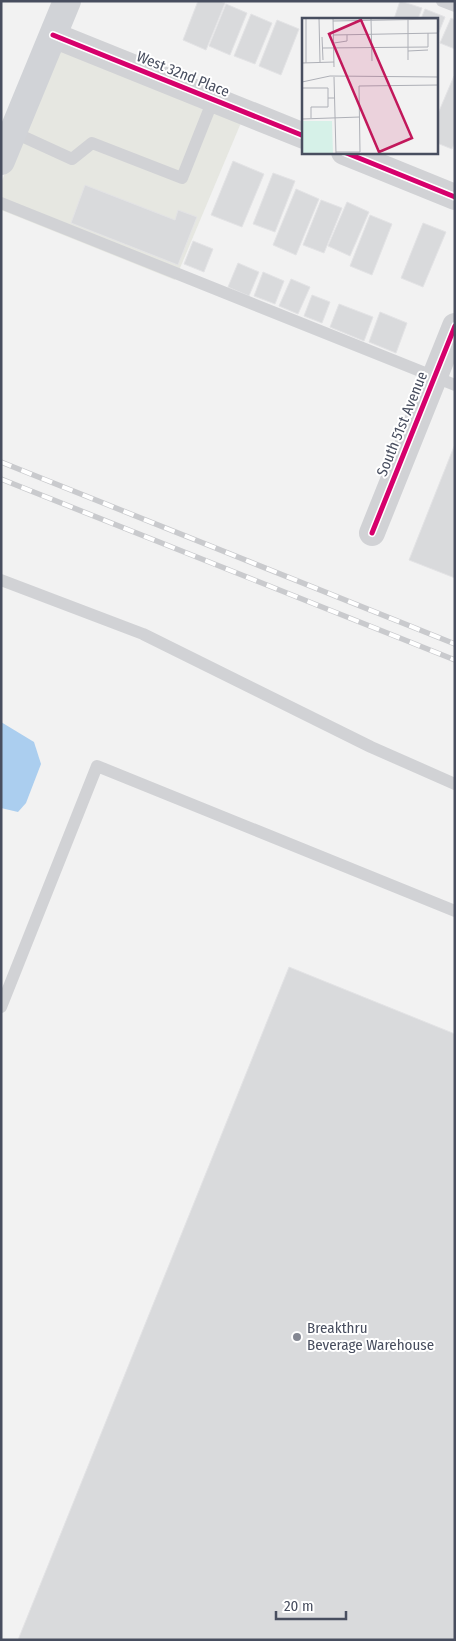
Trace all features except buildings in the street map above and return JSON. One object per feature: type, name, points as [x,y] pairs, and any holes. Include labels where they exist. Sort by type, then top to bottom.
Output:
[{"type":"main road","points":[[1,161],[67,1]]},
{"type":"street","name":"West 32nd Place","points":[[53,35],[302,135]]},
{"type":"street","points":[[349,154],[455,197]]},
{"type":"street","name":"South 51st Avenue","points":[[372,532],[445,381],[455,326]]},
{"type":"lane","points":[[442,1],[455,6]]},
{"type":"lane","points":[[13,132],[72,159],[92,143],[182,178],[213,100]]},
{"type":"lane","points":[[1,203],[445,381]]},
{"type":"lane","points":[[1,580],[142,634],[371,747],[455,784]]},
{"type":"lane","points":[[1,1007],[97,766],[455,911]]},
{"type":"shaded area","points":[[58,43],[243,118],[175,280],[1,210],[1,183]]},
{"type":"water","points":[[1,722],[34,742],[41,764],[26,803],[18,812],[1,808]]},
{"type":"railway","points":[[1,462],[455,644]]},
{"type":"railway","points":[[1,479],[455,660]]},
{"type":"cycle path","points":[[53,35],[302,135]]},
{"type":"cycle path","points":[[349,154],[455,197]]},
{"type":"cycle path","points":[[372,533],[455,326]]},
{"type":"place","name":"Breakthru Beverage Warehouse","points":[[297,1337]]}]
